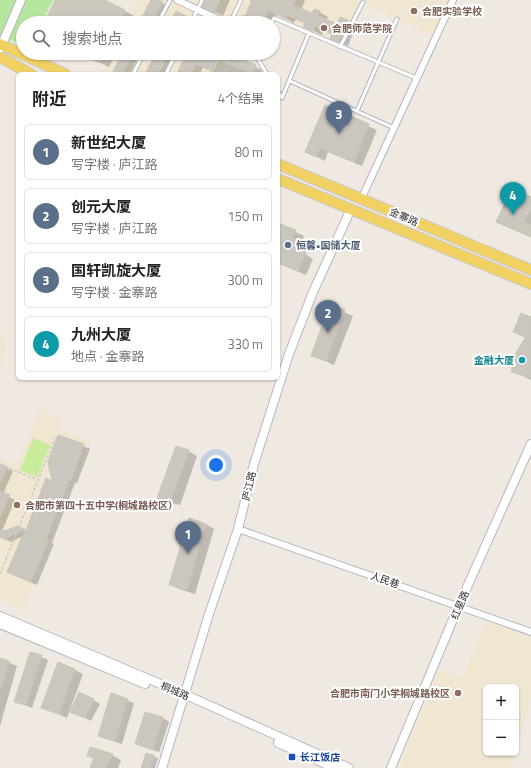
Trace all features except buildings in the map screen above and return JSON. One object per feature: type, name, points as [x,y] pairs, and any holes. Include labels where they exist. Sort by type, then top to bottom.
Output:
[{"type":"main road","points":[[1,46],[16,53]]},
{"type":"main road","points":[[0,57],[28,72]]},
{"type":"main road","points":[[33,60],[60,72]]},
{"type":"main road","name":"金寨路","points":[[280,165],[531,270]]},
{"type":"main road","name":"金寨路","points":[[280,180],[531,284]]},
{"type":"street","points":[[1,46],[21,0]]},
{"type":"street","points":[[177,0],[211,16]]},
{"type":"street","points":[[364,193],[453,0]]},
{"type":"street","name":"庐江路","points":[[162,768],[183,697],[238,529],[254,464],[289,354],[313,292],[351,209]]},
{"type":"street","name":"红星路","points":[[391,768],[460,605],[531,444]]},
{"type":"street","name":"人民巷","points":[[238,529],[460,605],[531,632]]},
{"type":"street","name":"桐城路","points":[[0,616],[349,768]]},
{"type":"street","name":"桐城路","points":[[0,624],[183,697],[335,768]]},
{"type":"lane","points":[[162,16],[170,0]]},
{"type":"lane","points":[[195,16],[202,0]]},
{"type":"lane","points":[[233,16],[241,0]]},
{"type":"lane","points":[[340,47],[363,2]]},
{"type":"lane","points":[[357,112],[397,19]]},
{"type":"lane","points":[[280,21],[417,78]]},
{"type":"lane","points":[[280,95],[282,98],[309,33]]},
{"type":"lane","points":[[134,72],[140,60]]},
{"type":"lane","points":[[167,72],[173,60]]},
{"type":"lane","points":[[258,60],[266,72]]},
{"type":"lane","points":[[290,81],[394,128]]},
{"type":"path","points":[[0,574],[55,438]]},
{"type":"path","points":[[0,464],[38,480]]},
{"type":"shaded area","name":"合肥师范学院","points":[[138,0],[453,0],[436,38],[363,3],[340,47],[280,21],[280,16],[130,16]]},
{"type":"shaded area","points":[[109,60],[229,60],[224,66],[214,72],[103,72]]},
{"type":"shaded area","points":[[0,334],[6,343],[7,348],[0,365]]},
{"type":"shaded area","name":"合肥市第四十五中学(桐城路校区）","points":[[40,409],[62,418],[58,429],[90,441],[71,484],[46,475],[26,527],[52,537],[23,610],[0,600],[0,458],[18,465]]},
{"type":"shaded area","name":"合肥市南门小学桐城路校区","points":[[487,619],[531,635],[531,700],[519,739],[519,684],[483,684],[483,756],[514,756],[510,768],[399,768],[440,669],[463,678]]},
{"type":"green space","points":[[0,0],[53,0],[45,16],[16,16],[16,43],[0,35]]},
{"type":"green space","points":[[33,438],[50,445],[37,477],[20,470]]},
{"type":"place","name":"合肥实验学校","points":[[414,11]]},
{"type":"place","name":"合肥师范学院","points":[[324,28]]},
{"type":"place","name":"国轩凯旋大厦","points":[[339,134]]},
{"type":"place","name":"九州大厦","points":[[513,215]]},
{"type":"place","name":"恒馨•国储大厦","points":[[288,245]]},
{"type":"place","name":"创元大厦","points":[[328,333]]},
{"type":"place","name":"金融大厦","points":[[522,360]]},
{"type":"place","name":"合肥市第四十五中学(桐城路校区）","points":[[17,505]]},
{"type":"place","name":"新世纪大厦","points":[[188,554]]},
{"type":"place","name":"合肥市南门小学桐城路校区","points":[[458,693]]},
{"type":"place","name":"长江饭店","points":[[292,757]]}]
